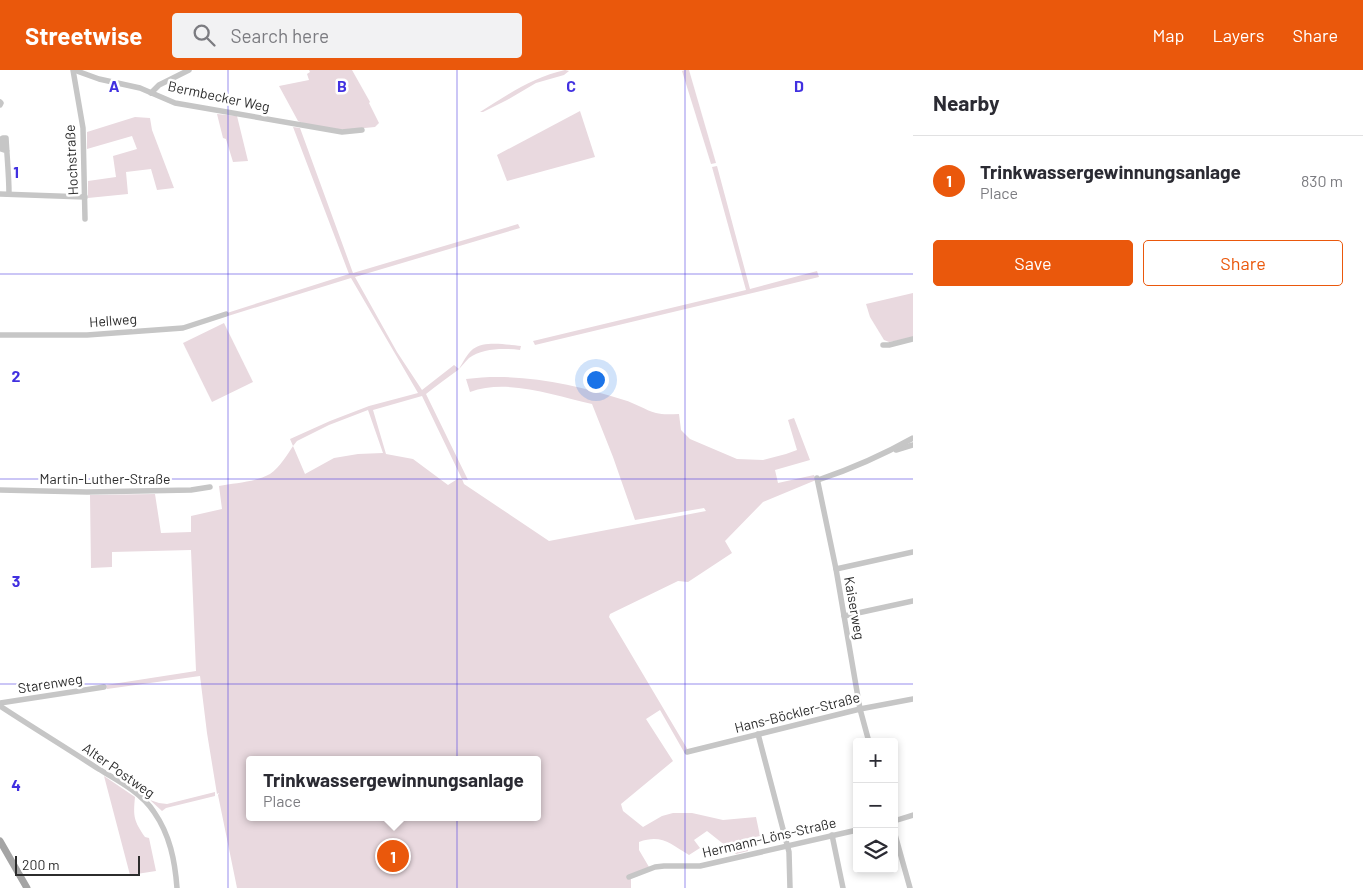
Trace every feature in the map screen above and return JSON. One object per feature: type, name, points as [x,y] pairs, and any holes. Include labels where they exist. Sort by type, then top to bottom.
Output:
[{"type":"main road","points":[[0,841],[27,888]]},
{"type":"street","name":"Bermbecker Weg","points":[[74,70],[99,79],[140,88],[175,103],[342,132],[362,130]]},
{"type":"street","name":"Hochstraße","points":[[74,70],[83,128],[85,219]]},
{"type":"street","points":[[150,93],[159,85],[189,70]]},
{"type":"street","points":[[7,151],[9,194]]},
{"type":"street","points":[[0,194],[85,197]]},
{"type":"street","name":"Hellweg","points":[[0,335],[87,335],[182,328],[226,314]]},
{"type":"street","points":[[883,344],[889,345],[913,340]]},
{"type":"street","points":[[891,451],[913,438]]},
{"type":"street","points":[[891,451],[913,445]]},
{"type":"street","name":"Kaiserweg","points":[[868,738],[860,709],[836,569],[818,479],[841,472],[891,451]]},
{"type":"street","name":"Martin-Luther-Straße","points":[[0,490],[97,492],[191,490],[210,487]]},
{"type":"street","points":[[836,569],[913,552]]},
{"type":"street","points":[[844,616],[913,601]]},
{"type":"street","name":"Starenweg","points":[[0,704],[104,687]]},
{"type":"street","name":"Hans-Böckler-Straße","points":[[687,752],[860,709],[913,699]]},
{"type":"street","name":"Alter Postweg","points":[[0,704],[120,782],[150,806],[168,837],[176,869],[177,888]]},
{"type":"street","points":[[758,734],[787,847],[790,888]]},
{"type":"street","points":[[898,820],[913,815]]},
{"type":"street","name":"Hermann-Löns-Straße","points":[[630,877],[655,867],[700,866],[853,831]]},
{"type":"street","points":[[832,836],[844,888]]},
{"type":"street","points":[[898,842],[910,873],[910,888]]},
{"type":"shaded area","points":[[309,70],[352,70],[370,102],[379,123],[375,127],[344,130],[305,124],[298,121],[279,86],[309,80],[307,74],[310,72]]},
{"type":"shaded area","points":[[565,70],[569,71],[564,75],[536,83],[507,100],[480,112],[531,82]]},
{"type":"shaded area","points":[[689,70],[716,163],[711,164],[682,71]]},
{"type":"shaded area","points":[[580,111],[595,157],[507,181],[497,155]]},
{"type":"shaded area","points":[[217,114],[237,116],[248,161],[233,162],[226,139],[223,138]]},
{"type":"shaded area","points":[[135,117],[150,118],[152,130],[174,188],[157,190],[151,169],[126,172],[128,194],[88,198],[88,181],[116,177],[113,156],[137,149],[132,136],[87,149],[87,132]]},
{"type":"shaded area","points":[[293,127],[300,128],[353,273],[518,224],[520,228],[355,277],[397,352],[422,390],[454,365],[459,369],[426,394],[468,480],[462,479],[464,484],[549,541],[706,511],[704,508],[635,520],[592,404],[516,388],[485,388],[470,392],[466,379],[486,377],[526,378],[566,384],[628,401],[656,413],[679,414],[681,430],[690,439],[737,459],[763,460],[797,450],[788,420],[794,418],[810,460],[775,470],[778,483],[814,475],[816,480],[763,502],[725,541],[732,553],[688,582],[678,581],[610,614],[609,617],[688,750],[684,752],[660,710],[646,719],[673,761],[621,804],[623,811],[643,827],[662,816],[673,813],[692,813],[723,820],[756,817],[760,836],[746,839],[748,851],[736,854],[707,831],[694,840],[700,848],[689,855],[666,841],[654,839],[639,842],[639,850],[649,867],[631,875],[631,888],[237,888],[219,793],[217,794],[200,676],[107,689],[106,685],[196,671],[191,550],[112,552],[112,567],[91,568],[90,495],[155,494],[161,533],[191,532],[191,516],[222,509],[219,486],[252,481],[270,474],[293,446],[290,439],[369,406],[418,393],[351,278],[228,316],[227,313],[349,274]],"holes":[[[422,396],[462,479],[459,478],[448,485],[413,459],[386,454],[373,410]],[[368,410],[383,453],[358,454],[334,458],[305,474],[293,446],[297,441],[329,425]]]},
{"type":"shaded area","points":[[717,166],[750,289],[817,271],[819,277],[535,345],[533,341],[746,290],[712,167]]},
{"type":"shaded area","points":[[913,293],[913,338],[889,342],[884,340],[870,317],[866,304]]},
{"type":"shaded area","points":[[224,323],[253,382],[212,402],[183,343]]},
{"type":"shaded area","points":[[497,344],[521,346],[520,350],[500,349],[480,352],[469,358],[459,369],[469,353],[478,346]]},
{"type":"shaded area","points":[[104,776],[135,797],[135,819],[145,837],[149,838],[156,871],[130,875]]},
{"type":"shaded area","points":[[215,792],[215,796],[166,808],[162,811],[150,800],[167,804]]},
{"type":"place","name":"Trinkwassergewinnungsanlage","points":[[393,856]]}]
